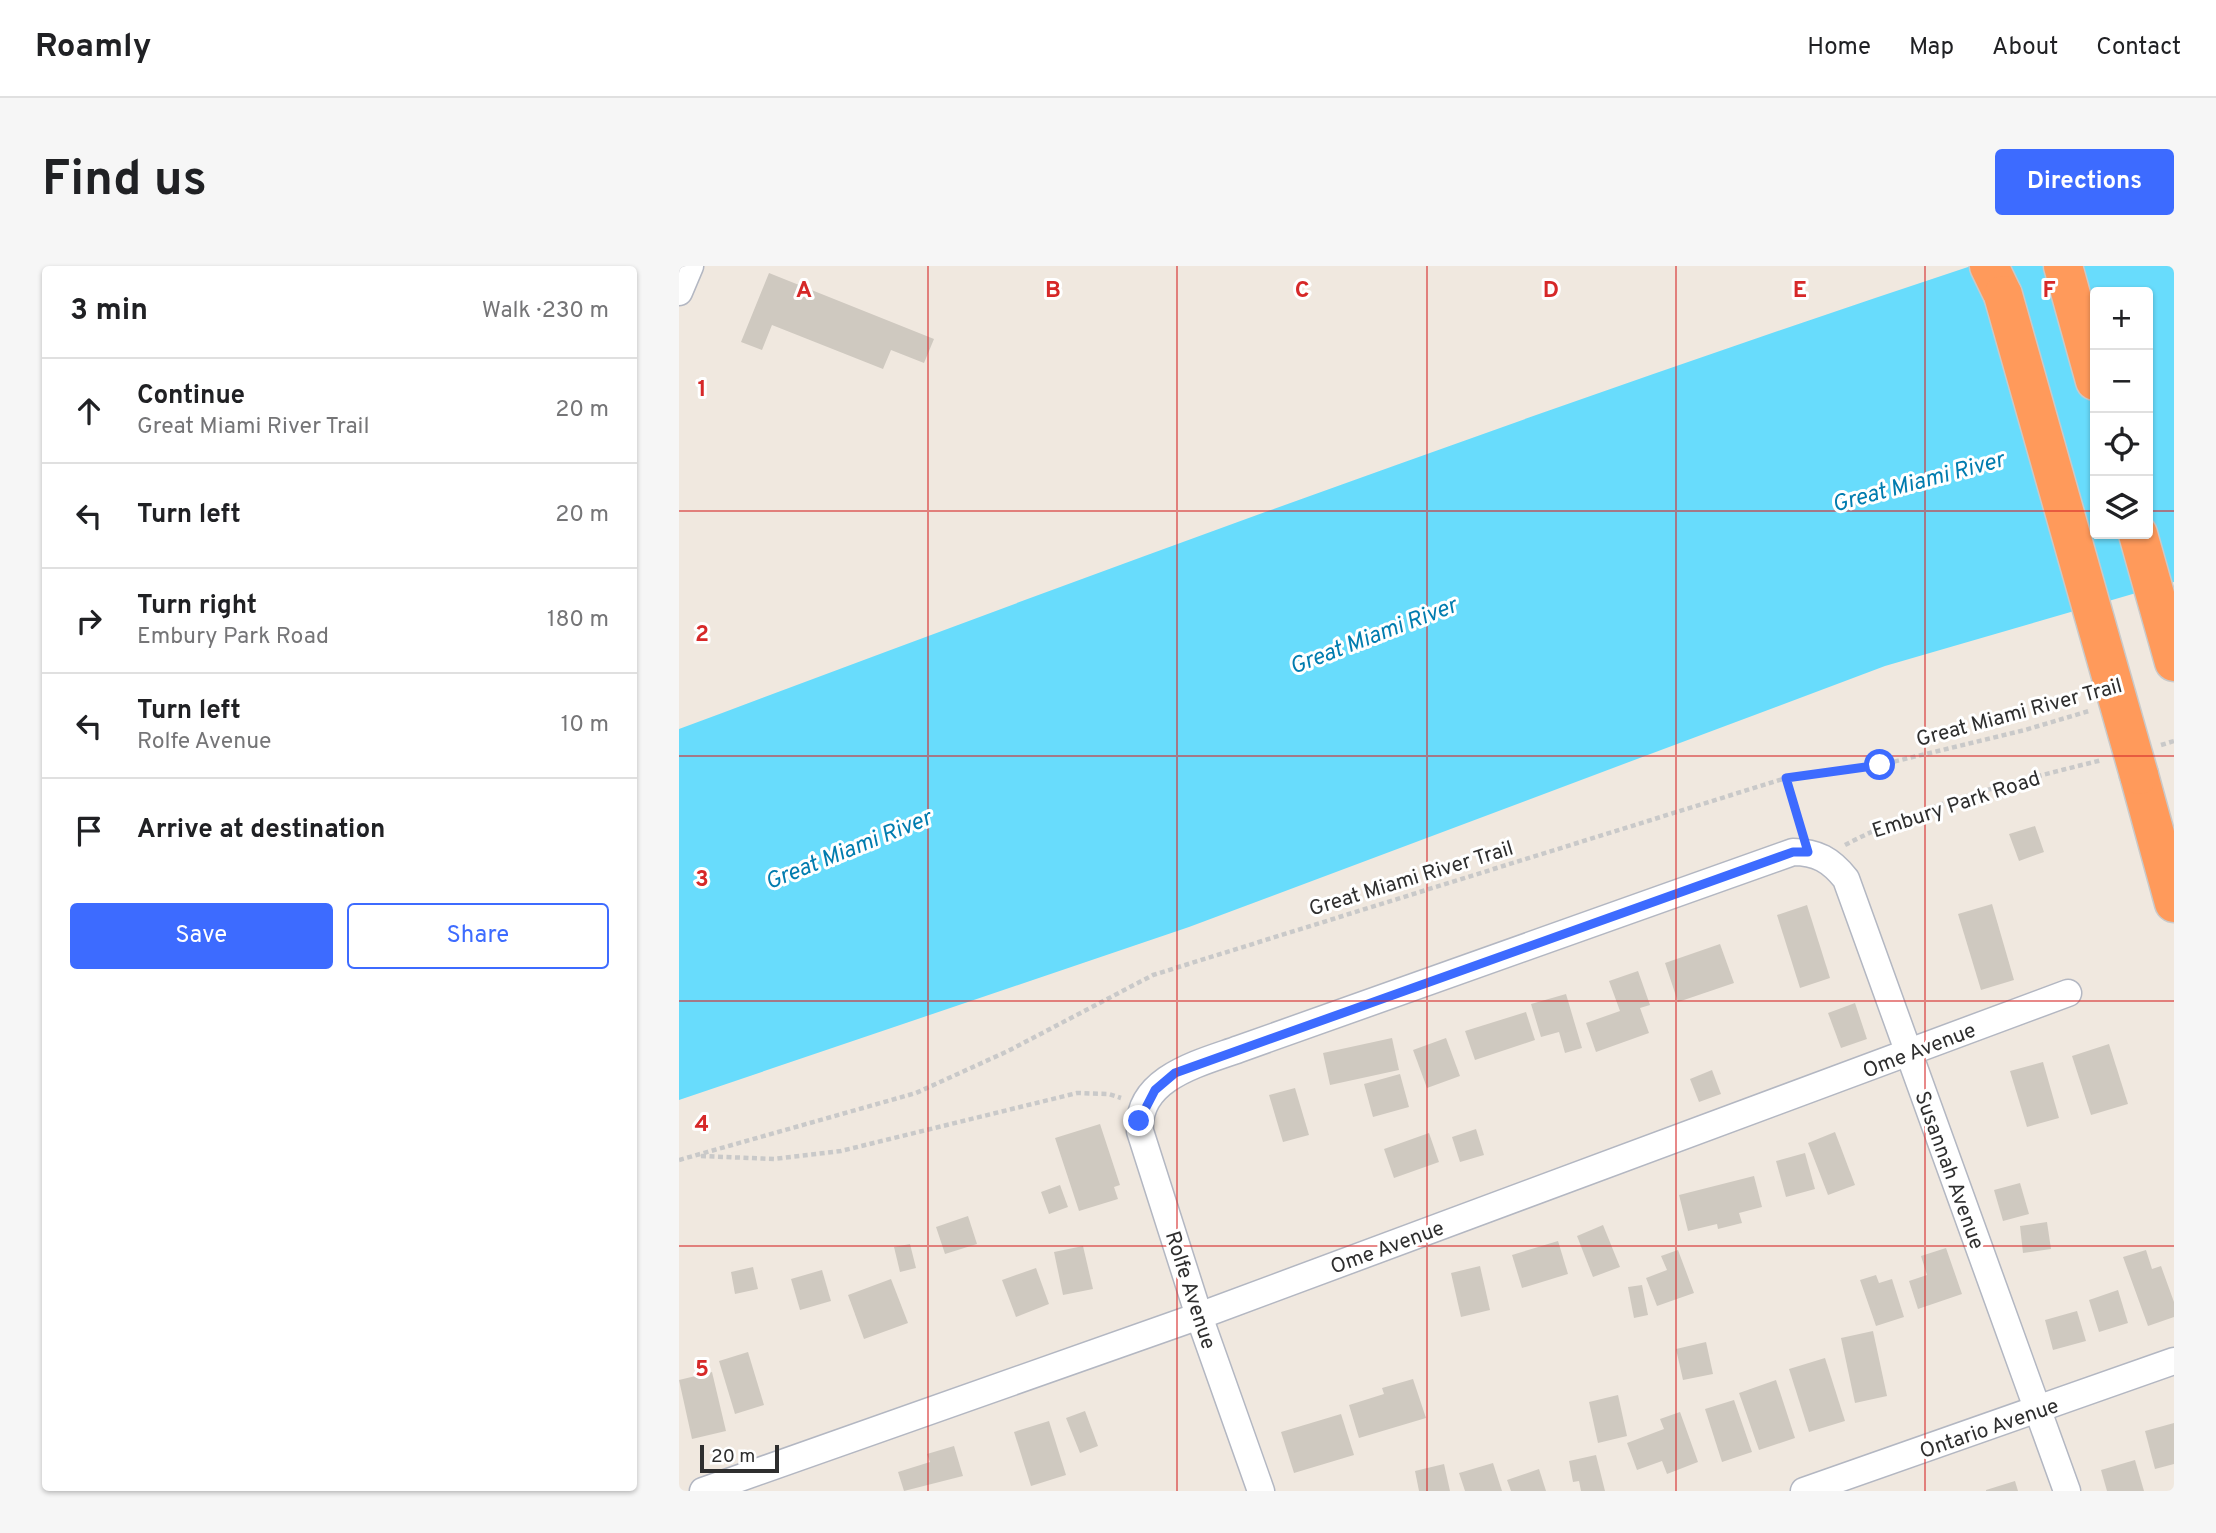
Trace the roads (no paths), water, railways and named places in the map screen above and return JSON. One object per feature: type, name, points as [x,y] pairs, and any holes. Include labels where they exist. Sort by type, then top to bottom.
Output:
[{"type":"highway","points":[[2063,266],[2090,363]]},
{"type":"highway","points":[[2078,266],[2083,338]]},
{"type":"highway","points":[[1995,276],[2174,903]]},
{"type":"highway","points":[[2139,539],[2174,663]]},
{"type":"street","points":[[679,292],[689,266]]},
{"type":"street","name":"Susannah Avenue","points":[[1149,1099],[1175,1073],[1239,1049],[1793,852],[1815,854],[1834,864],[1846,879],[2067,1491]]},
{"type":"street","name":"Ome Avenue","points":[[703,1491],[1199,1316],[1908,1055],[2068,993]]},
{"type":"street","name":"Rolfe Avenue","points":[[1149,1099],[1140,1131],[1199,1316],[1261,1491]]},
{"type":"street","name":"Ontario Avenue","points":[[1804,1491],[2174,1362]]},
{"type":"water","name":"Great Miami River","points":[[1971,266],[2174,266],[2174,582],[1885,666],[1189,927],[679,1100],[679,729],[1323,491],[1646,376]]}]
